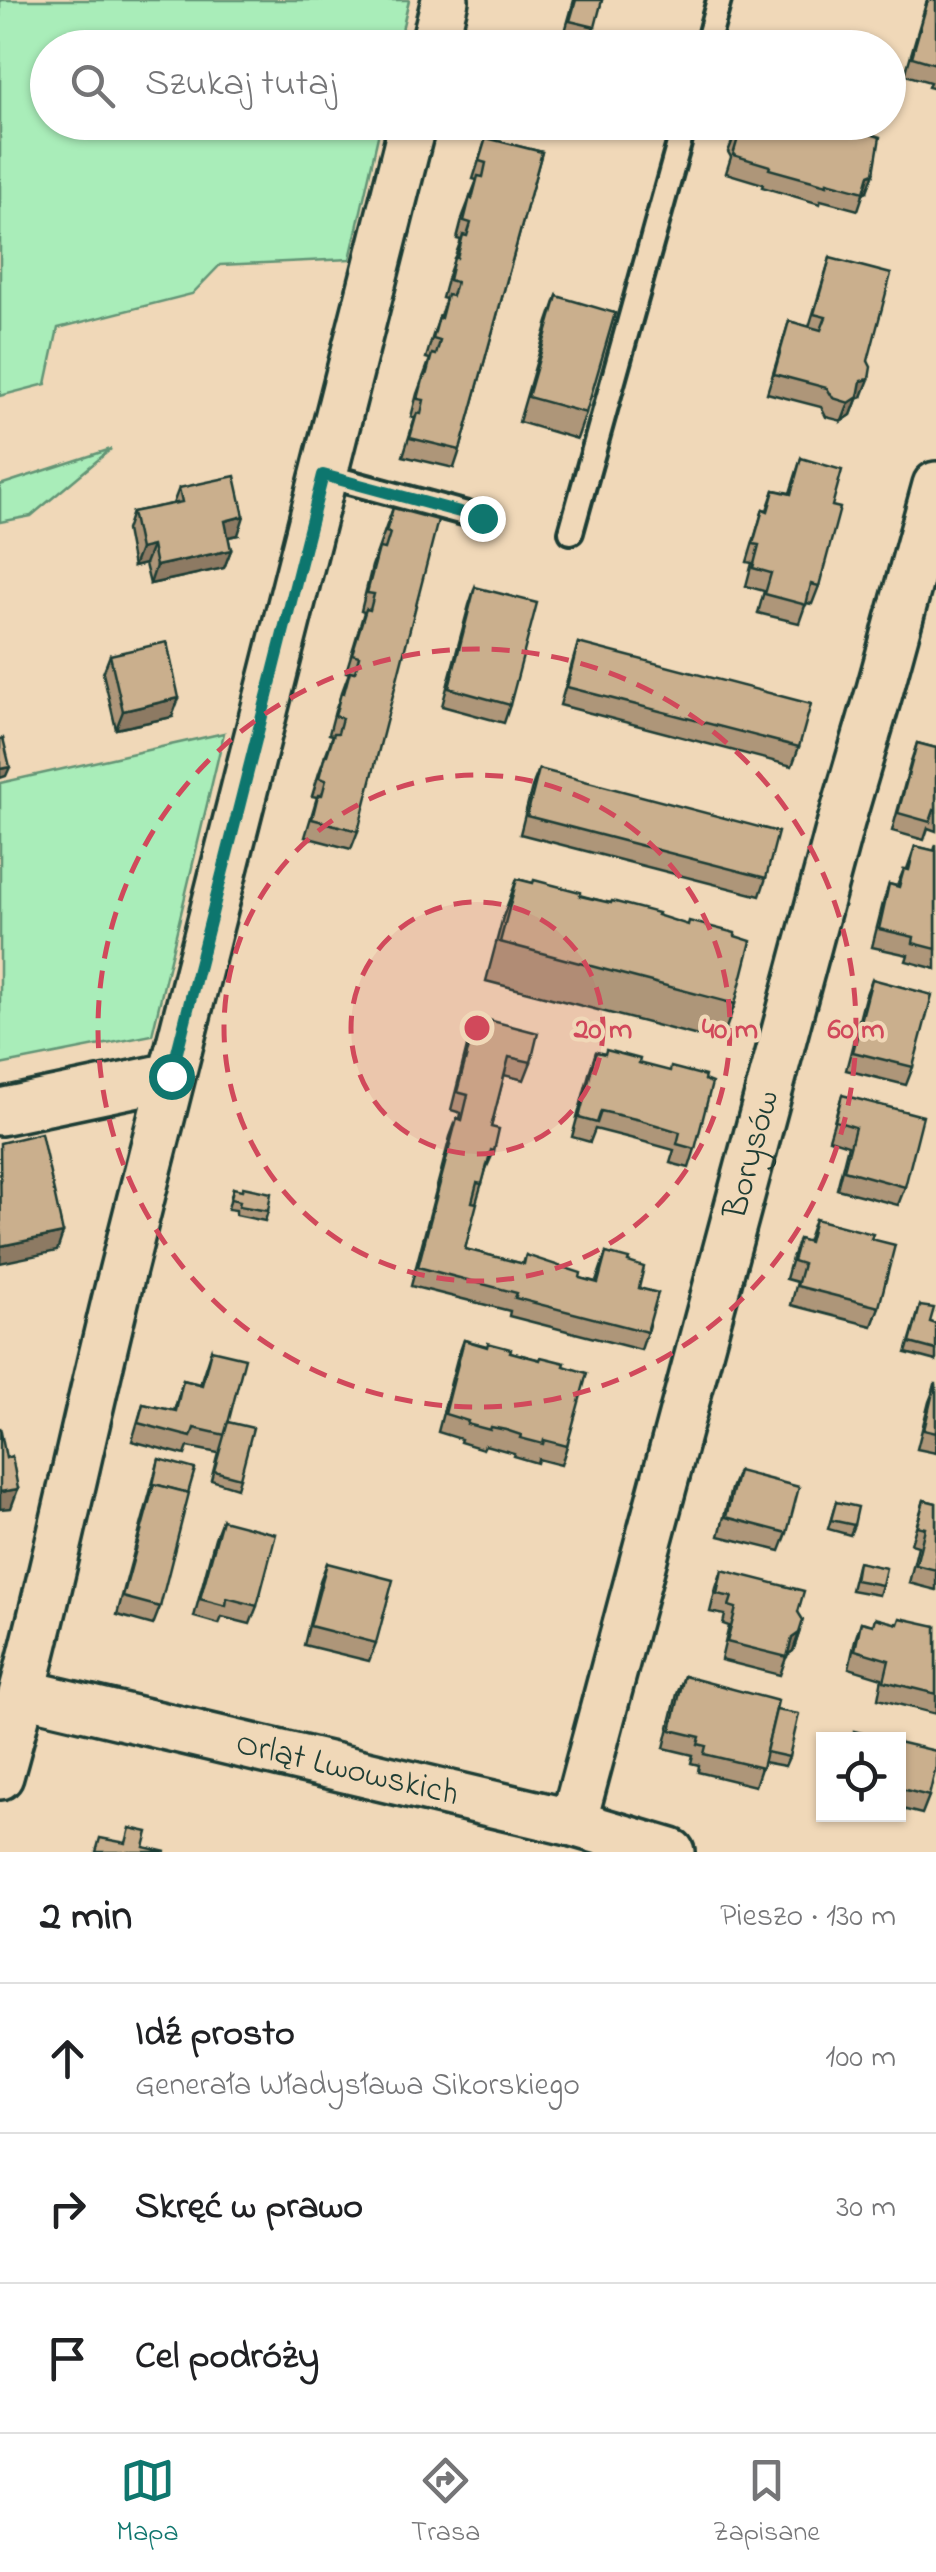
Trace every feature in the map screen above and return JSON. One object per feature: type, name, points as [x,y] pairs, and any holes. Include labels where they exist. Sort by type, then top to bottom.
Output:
[{"type":"street","points":[[437,30],[445,0]]},
{"type":"street","points":[[0,1776],[24,1693],[94,1384],[171,1076],[409,140]]},
{"type":"street","name":"Borysów","points":[[573,1823],[841,822],[936,484]]},
{"type":"street","points":[[0,1112],[171,1076]]},
{"type":"street","name":"Orląt Lwowskich","points":[[24,1693],[573,1823],[671,1852]]},
{"type":"lane","points":[[711,30],[719,0]]},
{"type":"lane","points":[[571,532],[680,140]]},
{"type":"lane","points":[[323,475],[482,518]]},
{"type":"green space","points":[[0,0],[409,0],[402,30],[30,30],[30,140],[377,140],[350,259],[220,265],[192,294],[58,328],[46,384],[0,396]]},
{"type":"green space","points":[[111,449],[31,516],[0,522],[0,485]]},
{"type":"green space","points":[[224,733],[152,1035],[0,1065],[0,783]]},
{"type":"building","points":[[576,0],[602,0],[595,27],[570,21]]},
{"type":"building","points":[[928,0],[936,0],[936,64],[912,57]]},
{"type":"building","points":[[485,140],[542,152],[460,450],[410,438],[417,413],[421,414],[424,400],[418,399],[424,376],[440,341],[433,339],[439,317],[456,282],[449,280],[454,258],[471,223],[464,221],[470,197],[478,176],[483,177],[486,163],[479,161]]},
{"type":"building","points":[[737,140],[880,140],[874,173],[869,175],[864,192],[769,169],[770,166],[733,155]]},
{"type":"building","points":[[830,258],[891,274],[868,361],[869,379],[861,381],[858,397],[849,403],[833,398],[827,388],[774,374],[789,321],[821,330],[826,317],[814,314]]},
{"type":"building","points":[[557,296],[615,313],[586,413],[528,397]]},
{"type":"building","points":[[801,458],[842,470],[832,506],[840,508],[819,586],[811,584],[806,605],[765,594],[771,573],[753,568],[759,545],[753,544],[763,509],[768,511],[774,490],[791,494]]},
{"type":"building","points":[[235,476],[244,516],[225,521],[231,550],[156,566],[152,546],[140,549],[132,512],[182,502],[179,488]]},
{"type":"building","points":[[393,508],[438,520],[358,831],[312,819],[326,780],[319,778],[325,755],[342,718],[335,716],[341,693],[350,671],[355,672],[359,656],[352,654],[366,609],[370,610],[374,594],[367,593],[379,548],[385,549],[390,533],[386,532]]},
{"type":"building","points":[[475,587],[537,603],[510,705],[449,688]]},
{"type":"building","points":[[167,642],[179,698],[123,711],[110,655]]},
{"type":"building","points":[[578,643],[811,704],[799,747],[567,687]]},
{"type":"building","points":[[3,738],[10,767],[0,769],[0,739]]},
{"type":"building","points":[[917,743],[936,748],[936,811],[930,822],[898,813]]},
{"type":"building","points":[[539,769],[778,832],[766,878],[527,816]]},
{"type":"building","points":[[915,846],[936,851],[936,949],[913,943],[914,937],[879,929],[889,884],[899,887],[904,869],[909,870]]},
{"type":"building","points":[[517,879],[580,892],[580,896],[658,913],[688,925],[689,921],[735,933],[751,941],[735,1004],[500,942]]},
{"type":"building","points":[[872,979],[932,995],[913,1067],[853,1052]]},
{"type":"building","points":[[477,1017],[538,1033],[531,1062],[509,1057],[491,1127],[499,1129],[494,1151],[491,1150],[482,1184],[477,1183],[472,1202],[477,1203],[465,1249],[524,1264],[526,1255],[581,1273],[580,1278],[598,1283],[606,1253],[629,1259],[628,1262],[644,1267],[639,1288],[658,1293],[647,1332],[515,1298],[517,1293],[418,1267],[457,1118],[462,1120],[468,1095],[457,1092]]},
{"type":"building","points":[[606,1050],[640,1059],[639,1063],[705,1076],[704,1080],[712,1083],[695,1149],[677,1144],[680,1132],[640,1120],[601,1111],[597,1123],[579,1118],[596,1052],[605,1054]]},
{"type":"building","points":[[842,1095],[923,1116],[905,1187],[844,1170],[855,1127],[835,1121]]},
{"type":"building","points":[[41,1133],[63,1233],[1,1246],[0,1143]]},
{"type":"building","points":[[233,1188],[271,1193],[268,1211],[239,1206],[240,1201],[231,1199]]},
{"type":"building","points":[[815,1219],[873,1234],[871,1239],[895,1245],[879,1307],[797,1286],[803,1264],[793,1261],[799,1239],[809,1242]]},
{"type":"building","points":[[920,1306],[934,1308],[930,1322],[936,1324],[936,1350],[910,1343]]},
{"type":"building","points":[[464,1340],[565,1363],[564,1366],[587,1373],[567,1446],[520,1438],[521,1435],[506,1430],[467,1424],[468,1421],[445,1414]]},
{"type":"building","points":[[211,1350],[245,1358],[225,1435],[194,1428],[191,1437],[138,1423],[143,1404],[176,1411],[183,1380],[202,1385]]},
{"type":"building","points":[[936,1384],[936,1433],[924,1430]]},
{"type":"building","points":[[228,1422],[253,1428],[240,1478],[214,1471]]},
{"type":"building","points":[[0,1427],[6,1458],[12,1456],[18,1489],[0,1492]]},
{"type":"building","points":[[159,1459],[195,1469],[188,1493],[154,1484],[151,1493]]},
{"type":"building","points":[[738,1471],[799,1487],[787,1533],[726,1517]]},
{"type":"building","points":[[154,1484],[189,1493],[160,1607],[123,1597]]},
{"type":"building","points":[[924,1500],[936,1503],[936,1570],[916,1565],[925,1528],[917,1526]]},
{"type":"building","points":[[836,1502],[858,1507],[854,1525],[831,1520]]},
{"type":"building","points":[[222,1520],[276,1534],[257,1606],[227,1598],[226,1606],[200,1599]]},
{"type":"building","points":[[858,1562],[886,1568],[882,1585],[855,1580]]},
{"type":"building","points":[[327,1563],[393,1580],[376,1643],[310,1626]]},
{"type":"building","points":[[722,1570],[804,1591],[798,1612],[803,1620],[787,1657],[727,1642],[736,1608],[729,1606],[732,1597],[717,1594]]},
{"type":"building","points":[[875,1618],[898,1624],[900,1618],[936,1626],[936,1694],[884,1681],[889,1660],[855,1650],[861,1622],[873,1625]]},
{"type":"building","points":[[684,1676],[778,1701],[762,1768],[704,1754],[706,1746],[698,1744],[700,1737],[671,1730]]},
{"type":"building","points":[[776,1710],[799,1714],[789,1757],[766,1752]]},
{"type":"building","points":[[906,1744],[936,1751],[929,1796],[906,1790]]},
{"type":"building","points":[[130,1828],[148,1832],[144,1847],[166,1852],[96,1852],[100,1838],[126,1843]]},
{"type":"route","points":[[171,1076],[323,475],[482,518]]}]
